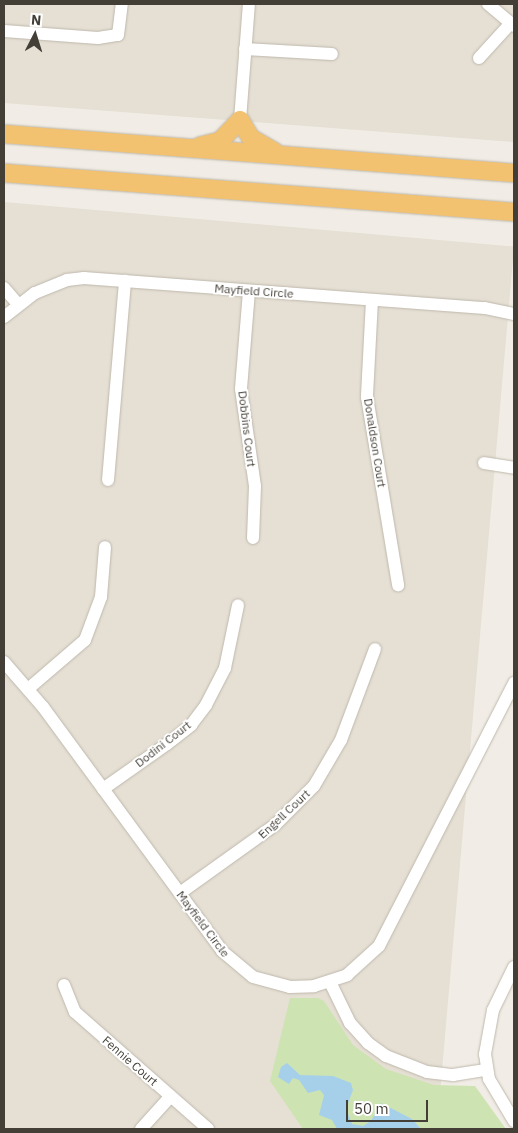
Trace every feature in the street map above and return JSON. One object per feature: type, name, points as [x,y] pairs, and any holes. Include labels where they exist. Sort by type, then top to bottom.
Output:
[{"type":"highway","points":[[192,148],[220,141],[240,120],[251,138],[280,155]]},
{"type":"highway","points":[[4,134],[514,173]]},
{"type":"highway","points":[[4,173],[514,212]]},
{"type":"street","points":[[4,31],[98,38],[118,35],[122,4]]},
{"type":"street","points":[[240,120],[249,4]]},
{"type":"street","points":[[479,58],[512,25],[488,4]]},
{"type":"street","points":[[245,49],[332,54]]},
{"type":"street","name":"Mayfield Circle","points":[[4,317],[18,304],[67,280],[84,278],[485,308],[514,314]]},
{"type":"street","points":[[108,480],[125,281]]},
{"type":"street","points":[[4,288],[18,304]]},
{"type":"street","name":"Dobbins Court","points":[[249,291],[241,389],[254,486],[253,538]]},
{"type":"street","name":"Donaldson Court","points":[[372,300],[367,397],[398,585]]},
{"type":"street","points":[[484,463],[514,468]]},
{"type":"street","points":[[28,689],[85,640],[100,597],[105,547]]},
{"type":"street","name":"Dodini Court","points":[[103,789],[191,725],[206,706],[224,668],[238,605]]},
{"type":"street","name":"Engell Court","points":[[180,893],[275,825],[314,786],[341,740],[375,649]]},
{"type":"street","name":"Mayfield Circle","points":[[4,662],[28,689],[222,951],[253,977],[290,987],[330,982],[364,963],[395,922],[514,683]]},
{"type":"street","points":[[514,967],[487,1029],[486,1070],[500,1102],[514,1122]]},
{"type":"street","points":[[330,982],[350,1023],[368,1043],[386,1056],[427,1072],[453,1075],[486,1070]]},
{"type":"street","name":"Fennie Court","points":[[64,985],[76,1012],[208,1129]]},
{"type":"street","points":[[141,1129],[170,1097]]},
{"type":"shaded area","points":[[4,4],[514,4],[514,142],[4,103]]},
{"type":"shaded area","points":[[4,202],[514,247],[437,1129],[4,1129]]},
{"type":"green space","points":[[290,998],[318,998],[324,1001],[353,1045],[386,1069],[434,1085],[475,1086],[506,1129],[303,1129],[270,1081]]},
{"type":"water","points":[[287,1063],[300,1075],[333,1076],[351,1083],[353,1090],[346,1109],[352,1124],[363,1126],[371,1121],[381,1103],[412,1119],[421,1129],[337,1129],[332,1120],[319,1115],[324,1095],[320,1090],[308,1093],[299,1080],[293,1078],[289,1084],[278,1077],[281,1067]]}]
